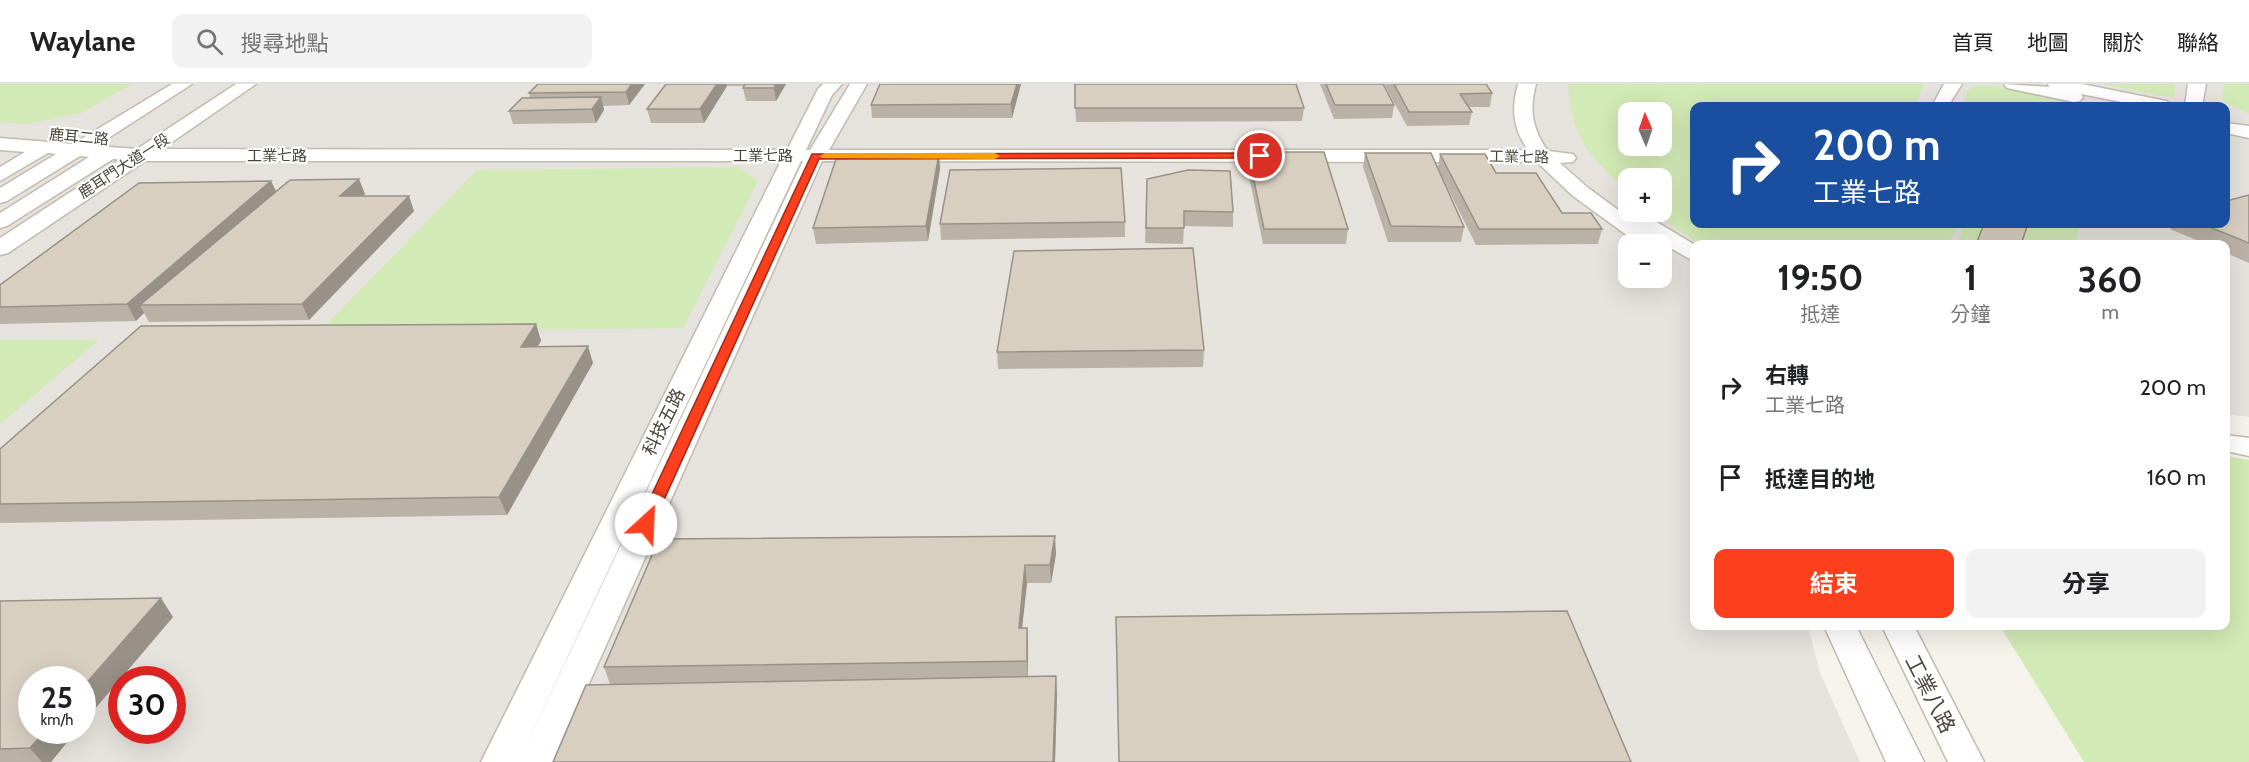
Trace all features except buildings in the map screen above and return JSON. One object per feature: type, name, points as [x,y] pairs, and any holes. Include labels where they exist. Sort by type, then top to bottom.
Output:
[{"type":"street","points":[[0,197],[154,84]]},
{"type":"street","name":"鹿耳門大道一段","points":[[0,222],[184,84]]},
{"type":"street","name":"鹿耳門大道一段","points":[[0,248],[216,84]]},
{"type":"street","name":"鹿耳門大道一段","points":[[101,146],[133,148],[158,143],[248,84]]},
{"type":"street","name":"科技五路","points":[[536,762],[809,149],[824,93],[833,84]]},
{"type":"street","name":"科技五路","points":[[499,762],[809,149],[859,84]]},
{"type":"street","points":[[1527,84],[1522,104],[1524,126],[1590,198],[1641,234]]},
{"type":"street","points":[[1545,84],[1540,105],[1548,150],[1618,203]]},
{"type":"street","points":[[1942,102],[1953,84]]},
{"type":"street","points":[[2013,84],[2098,102]]},
{"type":"street","points":[[2056,84],[2146,102]]},
{"type":"street","points":[[2195,102],[2197,84]]},
{"type":"street","points":[[2230,119],[2249,122]]},
{"type":"street","points":[[2230,129],[2249,132]]},
{"type":"street","name":"鹿耳二路","points":[[0,131],[71,144],[101,146]]},
{"type":"street","name":"工業七路","points":[[158,143],[809,149]]},
{"type":"street","name":"鹿耳二路","points":[[0,144],[45,148],[71,144]]},
{"type":"street","points":[[0,175],[45,148]]},
{"type":"street","name":"工業七路","points":[[133,148],[1548,150]]},
{"type":"street","points":[[1644,222],[1690,252]]},
{"type":"street","points":[[1672,255],[1690,267]]},
{"type":"street","points":[[2230,426],[2249,429]]},
{"type":"street","points":[[2230,443],[2249,447]]},
{"type":"street","points":[[1842,630],[1905,762]]},
{"type":"street","name":"工業八路","points":[[1900,630],[1966,762]]},
{"type":"shaded area","points":[[0,84],[2249,84],[2249,417],[2230,415],[2230,240],[1690,240],[1690,630],[1809,630],[1820,673],[1860,762],[0,762]]},
{"type":"green space","points":[[0,84],[132,84],[81,113],[26,124],[0,122]]},
{"type":"green space","points":[[1568,84],[1924,84],[1917,102],[1690,102],[1690,228],[1955,228],[1951,240],[1693,240],[1667,222],[1672,222],[1672,168],[1618,168],[1618,182],[1593,157],[1579,133],[1570,103]]},
{"type":"green space","points":[[2101,84],[2175,84],[2174,98]]},
{"type":"green space","points":[[2224,84],[2249,84],[2249,114],[2230,104],[2230,102],[2223,101]]},
{"type":"green space","points":[[1980,85],[1994,86],[2080,102],[1963,102],[1969,89]]},
{"type":"green space","points":[[738,167],[758,181],[683,328],[319,332],[477,170]]},
{"type":"green space","points":[[1963,228],[2078,228],[2077,240],[1959,240]]},
{"type":"green space","points":[[0,340],[99,340],[0,424]]},
{"type":"green space","points":[[2230,457],[2249,460],[2249,762],[2084,762],[2002,630],[2230,630]]},
{"type":"slow traffic","points":[[825,156],[995,156]]},
{"type":"route","points":[[646,524],[815,156],[1260,156]]}]
